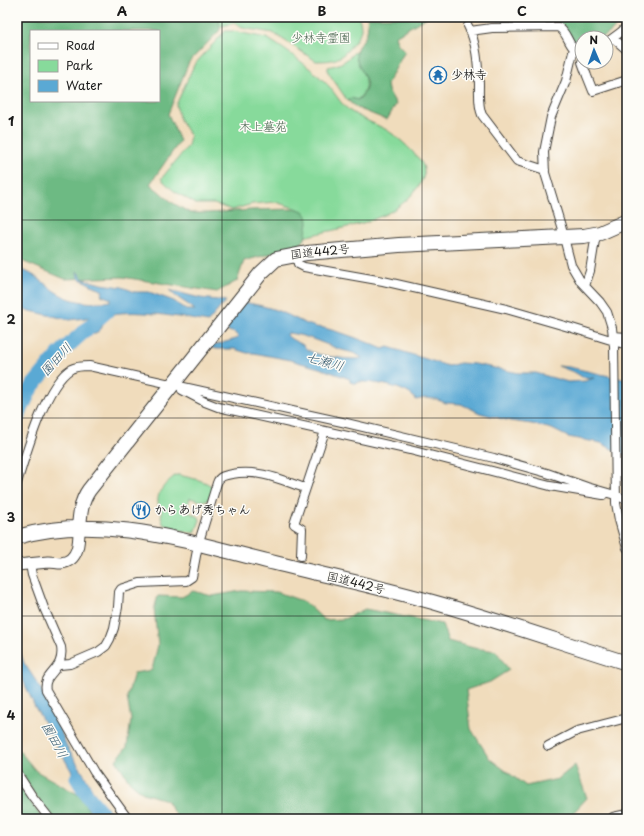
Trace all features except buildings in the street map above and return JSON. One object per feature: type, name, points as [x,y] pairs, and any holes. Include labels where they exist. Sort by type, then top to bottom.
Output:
[{"type":"highway","name":"国道442号","points":[[79,528],[81,507],[86,494],[261,273],[276,259],[296,254],[399,245],[564,238],[596,234],[627,221]]},
{"type":"highway","name":"国道442号","points":[[17,537],[41,531],[79,528],[125,531],[157,536],[402,594],[627,663]]},
{"type":"street","points":[[614,37],[627,26]]},
{"type":"street","points":[[544,170],[517,161],[482,115],[480,106],[478,68],[469,29],[558,27],[563,29],[574,44]]},
{"type":"street","points":[[614,43],[627,50]]},
{"type":"street","points":[[574,60],[552,114],[544,152],[544,170],[571,264],[578,277],[607,312],[611,323],[613,341],[615,495],[619,520],[627,548]]},
{"type":"street","points":[[585,70],[593,91],[627,80]]},
{"type":"street","points":[[585,286],[591,264],[596,234]]},
{"type":"street","points":[[296,254],[298,264],[304,267],[383,281],[491,305],[542,318],[627,345]]},
{"type":"street","points":[[613,341],[627,337]]},
{"type":"street","points":[[17,483],[27,452],[49,396],[58,382],[69,371],[80,366],[89,366],[342,422],[494,458],[547,472],[586,487],[627,500]]},
{"type":"street","points":[[173,385],[205,402],[218,407],[410,450],[550,486],[591,494],[607,496],[615,495]]},
{"type":"street","points":[[301,556],[302,532],[300,527],[294,524],[324,431]]},
{"type":"street","points":[[60,665],[70,664],[98,652],[106,646],[114,628],[119,592],[123,587],[140,583],[186,581],[192,577],[198,545],[217,482],[220,478],[243,472],[255,472],[267,474],[305,488]]},
{"type":"street","points":[[17,565],[61,563],[72,558],[78,546],[79,528]]},
{"type":"street","points":[[30,564],[32,575],[44,608],[61,647],[62,657],[60,665],[46,682],[45,687],[94,772],[128,819]]},
{"type":"street","points":[[548,746],[578,731],[627,718]]},
{"type":"street","points":[[17,773],[32,796],[50,819]]},
{"type":"street","points":[[613,817],[627,814]]},
{"type":"green space","points":[[17,17],[219,17],[220,30],[189,62],[168,114],[180,141],[150,184],[173,203],[190,213],[298,209],[303,211],[307,216],[308,222],[305,239],[293,253],[280,251],[244,261],[237,281],[217,292],[122,277],[65,279],[17,259]]},
{"type":"green space","name":"少林寺霊園","points":[[215,17],[359,17],[361,29],[355,41],[341,56],[336,59],[316,61],[273,33],[242,28],[235,23],[219,27]]},
{"type":"green space","points":[[367,17],[427,17],[395,36],[398,44],[405,51],[387,84],[388,90],[396,104],[387,120],[357,108],[347,100],[351,98],[358,100],[364,94],[366,88],[366,82],[359,66],[356,54],[357,49],[367,33]]},
{"type":"green space","points":[[555,17],[614,17],[617,25],[613,30],[574,30],[574,42],[561,27]]},
{"type":"green space","name":"木上墓苑","points":[[225,31],[233,31],[270,40],[318,75],[350,111],[385,129],[399,139],[422,163],[424,176],[418,187],[395,209],[381,216],[367,222],[304,237],[305,219],[298,209],[275,202],[252,204],[232,210],[214,204],[196,204],[174,191],[161,179],[188,146],[190,136],[180,120],[176,105],[194,65]]},
{"type":"green space","points":[[356,50],[364,75],[365,88],[363,94],[357,100],[351,98],[347,100],[328,72],[328,67],[344,62]]},
{"type":"green space","points":[[176,475],[203,481],[214,489],[208,500],[201,501],[190,498],[186,511],[199,517],[200,520],[195,533],[175,529],[163,524],[158,496],[167,482]]},
{"type":"green space","points":[[193,591],[212,596],[241,591],[277,592],[305,602],[324,620],[344,619],[365,609],[442,624],[448,641],[474,648],[496,651],[509,670],[490,682],[466,690],[471,729],[490,759],[526,786],[558,779],[575,765],[587,798],[573,813],[576,819],[178,819],[166,800],[143,793],[130,782],[116,760],[127,747],[131,720],[127,697],[134,673],[152,670],[158,645],[154,609],[158,596],[182,597]]},
{"type":"green space","points":[[17,748],[36,771],[79,795],[94,819],[55,819],[34,794],[17,766]]},
{"type":"green space","points":[[17,774],[24,793],[43,819],[17,819]]},
{"type":"water","points":[[496,17],[513,17],[507,21],[498,21]]},
{"type":"water","points":[[513,17],[552,17],[553,20],[518,21]]},
{"type":"water","points":[[17,269],[34,276],[63,296],[78,301],[95,303],[111,301],[111,299],[101,295],[103,291],[78,278],[77,271],[83,279],[101,284],[122,287],[135,292],[149,292],[174,301],[186,310],[195,310],[169,290],[200,298],[226,301],[208,322],[142,313],[116,314],[107,316],[99,331],[76,342],[64,352],[33,396],[17,426],[21,399],[27,389],[41,381],[47,372],[53,357],[63,344],[91,331],[98,322],[100,316],[70,320],[17,308]]},
{"type":"water","name":"七瀬川","points":[[242,302],[272,309],[309,325],[342,333],[383,349],[388,347],[448,366],[460,363],[475,364],[519,373],[536,373],[568,382],[585,381],[594,378],[582,377],[558,366],[569,367],[627,380],[627,457],[601,443],[568,437],[552,429],[510,421],[480,413],[461,404],[446,403],[435,399],[425,398],[416,400],[412,395],[398,388],[372,383],[358,382],[357,384],[350,382],[350,379],[290,360],[247,353],[234,349],[217,349],[208,347],[236,339],[238,337],[235,333],[222,329]],"holes":[[[288,333],[353,353],[362,358],[344,358],[314,353],[287,335]]]},
{"type":"water","points":[[17,643],[24,663],[40,687],[57,721],[67,747],[109,819],[104,817],[77,781],[35,707],[17,667]]},
{"type":"waterway","name":"園田川","points":[[17,418],[31,388],[59,354],[108,310]]},
{"type":"waterway","name":"園田川","points":[[77,778],[89,798],[107,819]]},
{"type":"place","name":"少林寺","points":[[438,75]]},
{"type":"place","name":"からあげ秀ちゃん","points":[[141,510]]}]
